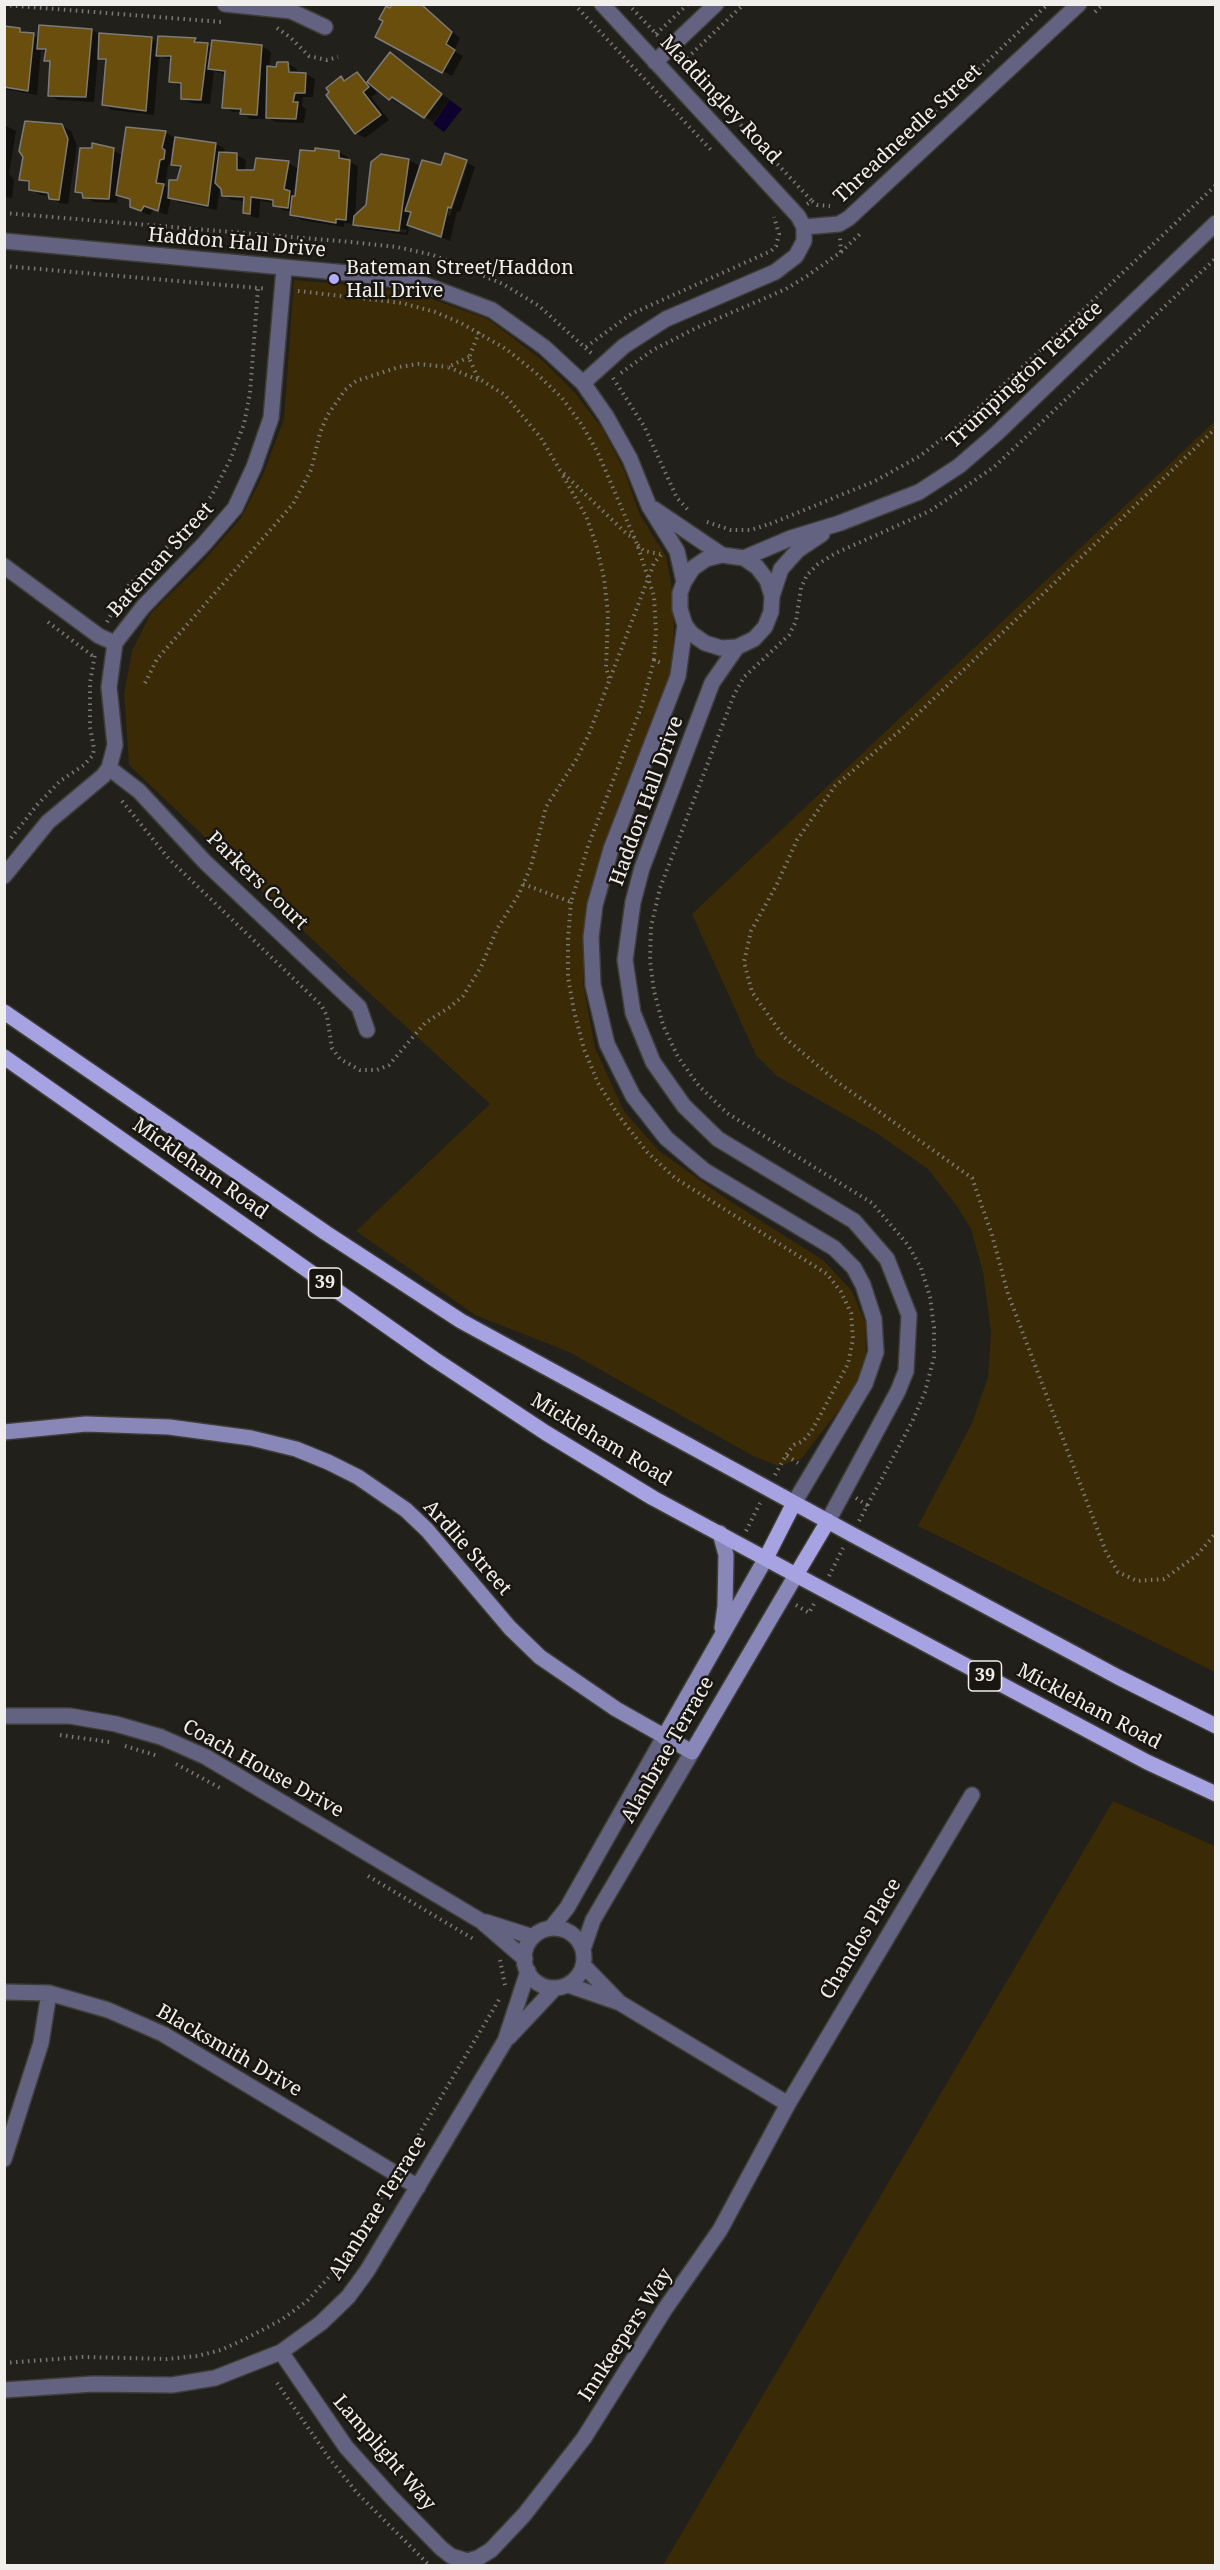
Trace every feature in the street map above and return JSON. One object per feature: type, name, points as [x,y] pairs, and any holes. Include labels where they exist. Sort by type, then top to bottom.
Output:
[{"type":"main road","name":"Mickleham Road","points":[[4,1012],[326,1233],[461,1321],[1083,1659],[1215,1726]]},
{"type":"main road","name":"Mickleham Road","points":[[4,1057],[434,1359],[546,1433],[653,1498],[1147,1762],[1215,1794]]},
{"type":"main road","points":[[766,1558],[794,1503]]},
{"type":"main road","points":[[796,1575],[828,1521]]},
{"type":"street","points":[[225,4],[291,11],[325,27]]},
{"type":"street","name":"Maddingley Road","points":[[602,4],[798,216],[804,227]]},
{"type":"street","points":[[655,62],[716,4]]},
{"type":"street","name":"Threadneedle Street","points":[[804,227],[839,224],[849,218],[1078,4]]},
{"type":"street","name":"Trumpington Terrace","points":[[744,558],[778,543],[840,523],[919,492],[959,466],[996,434],[1215,223]]},
{"type":"street","points":[[583,382],[624,346],[666,319],[776,272],[796,256],[804,241],[804,227]]},
{"type":"street","name":"Haddon Hall Drive","points":[[4,241],[284,269],[358,274],[423,284],[492,310],[544,347],[583,382],[606,416],[630,459],[668,550],[677,551],[684,582]]},
{"type":"street","name":"Bateman Street","points":[[107,770],[115,745],[109,687],[115,643],[143,607],[235,508],[254,467],[271,418],[284,269]]},
{"type":"street","points":[[649,506],[722,555]]},
{"type":"street","name":"Trumpington Terrace","points":[[772,596],[781,569],[798,550],[840,523]]},
{"type":"street","points":[[722,555],[744,558],[757,567],[767,580],[772,596],[771,612],[765,627],[754,639],[737,647],[721,648],[705,644],[685,625],[680,609],[680,593],[693,568],[706,559],[722,555]]},
{"type":"street","points":[[4,566],[100,636],[115,643]]},
{"type":"street","name":"Haddon Hall Drive","points":[[685,625],[678,676],[611,849],[594,905],[591,937],[593,985],[607,1044],[633,1096],[666,1138],[705,1171],[834,1248],[854,1268],[868,1298],[874,1318],[876,1352],[865,1384],[794,1503]]},
{"type":"street","name":"Haddon Hall Drive","points":[[737,647],[712,683],[642,868],[633,902],[625,960],[633,1013],[652,1062],[684,1106],[718,1139],[854,1221],[887,1259],[909,1315],[906,1371],[898,1391],[828,1521]]},
{"type":"street","points":[[4,876],[48,822],[107,770]]},
{"type":"street","name":"Parkers Court","points":[[107,770],[140,791],[204,862],[359,1007],[367,1030]]},
{"type":"street","name":"Ardlie Street","points":[[4,1432],[86,1424],[170,1426],[251,1438],[296,1449],[328,1462],[358,1477],[406,1510],[427,1530],[510,1628],[540,1657],[577,1684],[692,1752]]},
{"type":"street","points":[[720,1533],[726,1555],[725,1606],[721,1636]]},
{"type":"street","name":"Alanbrae Terrace","points":[[551,1928],[567,1908],[766,1558]]},
{"type":"street","name":"Alanbrae Terrace","points":[[583,1949],[593,1920],[796,1575]]},
{"type":"street","name":"Coach House Drive","points":[[4,1716],[70,1716],[116,1724],[161,1737],[237,1775],[481,1921],[526,1965]]},
{"type":"street","name":"Chandos Place","points":[[788,2104],[972,1796]]},
{"type":"street","name":"Coach House Drive","points":[[481,1921],[533,1937]]},
{"type":"street","points":[[561,1986],[580,1973],[583,1965],[583,1949],[571,1933],[551,1928],[533,1937],[525,1951],[526,1965],[539,1984],[561,1986],[620,2004],[788,2104]]},
{"type":"street","name":"Alanbrae Terrace","points":[[505,2041],[526,1965]]},
{"type":"street","points":[[583,1965],[620,2004]]},
{"type":"street","name":"Alanbrae Terrace","points":[[4,2390],[93,2384],[172,2385],[215,2378],[258,2363],[281,2352],[321,2323],[348,2297],[367,2271],[505,2041],[561,1986]]},
{"type":"street","name":"Blacksmith Drive","points":[[4,1992],[49,1993],[108,2010],[163,2034],[418,2187]]},
{"type":"street","points":[[4,2159],[41,2043],[49,1993]]},
{"type":"street","name":"Innkeepers Way","points":[[467,2563],[491,2550],[524,2515],[584,2438],[665,2310],[720,2230],[788,2104]]},
{"type":"street","name":"Lamplight Way","points":[[281,2352],[346,2447],[441,2548],[451,2556],[467,2563]]},
{"type":"path","points":[[574,4],[718,158]]},
{"type":"path","points":[[628,4],[812,201]]},
{"type":"path","points":[[656,34],[688,4]]},
{"type":"path","points":[[683,62],[744,4]]},
{"type":"path","points":[[894,150],[1048,4]]},
{"type":"path","points":[[4,5],[224,22]]},
{"type":"path","points":[[267,25],[279,28],[309,56],[327,60],[338,57]]},
{"type":"path","points":[[688,533],[703,520],[731,530],[751,530],[770,524],[875,481],[920,456],[966,420],[1215,185]]},
{"type":"path","points":[[586,347],[631,314],[771,251],[776,246],[779,234],[777,223],[766,208]]},
{"type":"path","points":[[868,1506],[883,1472],[912,1422],[925,1392],[934,1358],[934,1327],[930,1297],[921,1268],[908,1245],[872,1203],[743,1125],[699,1086],[678,1058],[663,1025],[654,991],[650,961],[651,927],[660,888],[734,695],[744,677],[789,635],[796,621],[801,588],[807,575],[818,564],[930,511],[994,467],[1215,258]]},
{"type":"path","points":[[4,266],[283,290],[402,303],[435,312],[478,332],[506,349],[536,373],[562,399],[582,425],[598,453],[649,576],[654,596],[656,631],[654,660]]},
{"type":"path","points":[[9,840],[60,781],[84,765],[93,755],[90,727],[90,683],[100,636],[113,608],[125,589],[188,526],[212,495],[230,460],[244,424],[250,393],[258,288]]},
{"type":"path","points":[[478,332],[470,356],[478,378],[484,383]]},
{"type":"path","points":[[448,367],[470,356]]},
{"type":"path","points":[[145,682],[157,659],[293,504],[311,470],[320,433],[327,416],[345,390],[365,378],[399,367],[418,364],[448,367],[505,395],[520,411],[560,470],[585,516],[596,544],[604,578],[608,614],[606,668],[609,679]]},
{"type":"path","points":[[1215,428],[903,728],[835,786],[797,840],[777,884],[751,931],[744,962],[752,992],[784,1037],[837,1081],[972,1178],[992,1235],[1008,1294],[1106,1552],[1118,1572],[1137,1581],[1164,1579],[1197,1555],[1215,1533]]},
{"type":"path","points":[[560,470],[628,535],[635,538]]},
{"type":"path","points":[[770,524],[778,543]]},
{"type":"path","points":[[637,544],[644,551],[668,550]]},
{"type":"path","points":[[107,770],[129,810],[169,859],[321,1005],[327,1016],[332,1048],[340,1059],[360,1070],[377,1070],[389,1065],[425,1023],[450,1007],[472,984],[497,929],[519,894],[531,866],[546,807],[576,760],[589,734],[654,563],[668,550]]},
{"type":"path","points":[[788,561],[801,588]]},
{"type":"path","points":[[51,1735],[111,1743]]},
{"type":"path","points":[[121,1745],[158,1756],[232,1794]]},
{"type":"path","points":[[360,1871],[478,1942]]},
{"type":"path","points":[[4,2363],[83,2357],[167,2359],[197,2356],[220,2350],[245,2339],[281,2320],[307,2301],[347,2253],[504,1991],[498,1953]]},
{"type":"shaded area","points":[[450,100],[462,109],[444,132],[433,124]]},
{"type":"shaded area","points":[[294,280],[364,286],[421,295],[488,319],[543,361],[574,392],[602,428],[624,470],[640,515],[666,556],[671,582],[674,627],[672,678],[605,849],[584,924],[583,983],[595,1048],[624,1111],[659,1151],[728,1200],[823,1260],[852,1291],[865,1322],[866,1356],[858,1385],[801,1459],[778,1466],[753,1456],[569,1352],[475,1315],[356,1231],[490,1104],[352,977],[129,765],[124,694],[132,651],[151,613],[199,566],[241,518],[262,477],[284,419]]},
{"type":"shaded area","points":[[1215,421],[1215,1672],[918,1526],[972,1423],[988,1377],[991,1332],[983,1272],[971,1229],[928,1169],[875,1132],[777,1076],[756,1055],[692,914]]},
{"type":"shaded area","points":[[1113,1801],[1215,1846],[1215,2565],[663,2565]]},
{"type":"building","points":[[392,4],[421,4],[452,32],[446,44],[455,50],[442,73],[375,37],[383,21],[379,19],[386,6],[390,8]]},
{"type":"building","points":[[39,25],[92,29],[86,97],[48,96],[50,61],[44,61],[46,49],[37,49]]},
{"type":"building","points":[[4,26],[20,28],[20,32],[34,33],[28,91],[4,87]]},
{"type":"building","points":[[99,33],[152,37],[146,111],[102,105],[106,59],[98,59]]},
{"type":"building","points":[[158,36],[196,38],[194,42],[208,43],[201,100],[181,99],[181,83],[169,82],[171,56],[156,56]]},
{"type":"building","points":[[212,40],[262,45],[257,115],[240,114],[241,109],[222,108],[225,71],[208,69]]},
{"type":"building","points":[[390,52],[442,94],[424,118],[392,97],[389,100],[367,82]]},
{"type":"building","points":[[277,62],[288,62],[289,72],[306,73],[305,93],[295,93],[293,102],[298,102],[296,119],[266,118],[267,66],[276,67]]},
{"type":"building","points":[[357,72],[369,87],[363,92],[381,115],[355,134],[326,95],[329,92],[326,88],[341,76],[344,81]]},
{"type":"building","points":[[25,121],[62,124],[68,139],[59,200],[49,199],[48,193],[29,190],[29,181],[19,180],[23,157],[19,151]]},
{"type":"building","points":[[126,127],[166,131],[162,148],[165,150],[164,159],[160,160],[156,183],[164,184],[158,211],[144,206],[141,211],[130,207],[130,199],[116,195]]},
{"type":"building","points":[[175,137],[216,143],[208,206],[168,198],[169,180],[177,180],[181,166],[171,165]]},
{"type":"building","points":[[92,143],[114,148],[109,199],[83,198],[82,193],[75,192],[80,148],[92,148]]},
{"type":"building","points":[[315,148],[339,151],[339,158],[350,160],[346,220],[336,219],[336,223],[290,215],[292,196],[295,196],[300,150],[315,151]]},
{"type":"building","points":[[219,152],[237,153],[237,170],[254,170],[256,158],[289,161],[284,189],[290,191],[288,208],[273,206],[273,200],[251,197],[250,214],[243,213],[244,197],[222,196],[221,189],[215,183]]},
{"type":"building","points":[[445,153],[467,160],[451,208],[448,207],[441,237],[407,225],[411,212],[405,211],[422,160],[441,165]]},
{"type":"building","points":[[381,154],[409,159],[399,231],[353,225],[354,216],[366,205],[371,162]]},
{"type":"place","name":"Bateman Street/Haddon Hall Drive","points":[[334,279]]}]
